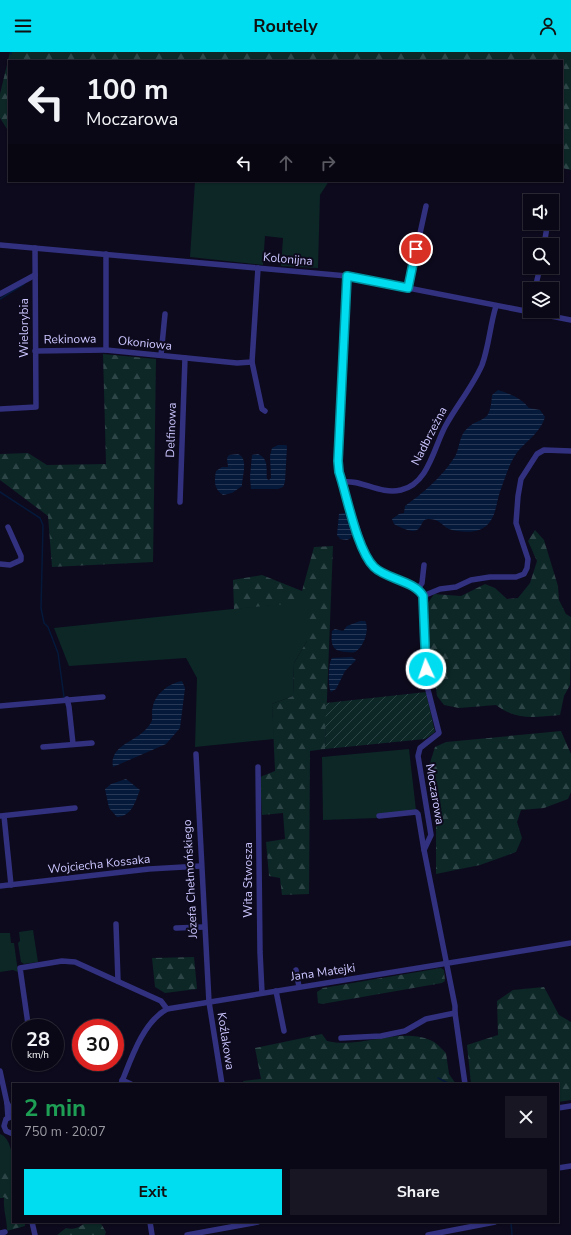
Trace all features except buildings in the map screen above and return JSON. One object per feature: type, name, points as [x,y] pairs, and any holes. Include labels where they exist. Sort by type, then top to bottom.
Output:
[{"type":"street","points":[[408,288],[426,206]]},
{"type":"street","name":"Kolonijna","points":[[0,245],[347,276],[523,311]]},
{"type":"street","name":"Wielorybia","points":[[0,409],[36,407],[35,248]]},
{"type":"street","name":"Okoniowa","points":[[106,254],[106,350],[185,358],[252,362]]},
{"type":"street","points":[[258,268],[252,362],[262,409],[265,411]]},
{"type":"street","points":[[0,294],[35,275]]},
{"type":"street","points":[[347,276],[338,461],[339,472],[367,558],[378,570],[418,589],[423,596],[440,589],[456,588],[471,580],[490,577],[516,577],[524,574],[528,568],[528,559],[516,523],[521,479],[537,454],[544,450],[571,451]]},
{"type":"street","name":"Nadbrzeżna","points":[[342,482],[350,481],[388,492],[402,490],[416,482],[433,458],[445,426],[482,365],[496,306]]},
{"type":"street","points":[[161,355],[165,314]]},
{"type":"street","name":"Kolonijna","points":[[559,318],[571,320]]},
{"type":"street","name":"Rekinowa","points":[[35,351],[106,350]]},
{"type":"street","name":"Delfinowa","points":[[180,502],[185,358]]},
{"type":"street","points":[[0,564],[10,565],[21,560],[21,556],[8,527]]},
{"type":"street","points":[[418,589],[422,583],[424,565]]},
{"type":"street","name":"Moczarowa","points":[[423,596],[426,682],[439,733],[420,748],[418,756],[431,835],[424,850]]},
{"type":"street","points":[[0,706],[103,697]]},
{"type":"street","points":[[67,699],[73,744]]},
{"type":"street","points":[[43,747],[92,743]]},
{"type":"street","name":"Józefa Chełmońskiego","points":[[196,754],[209,1002]]},
{"type":"street","name":"Wita Stwosza","points":[[258,767],[260,952],[262,993]]},
{"type":"street","points":[[11,885],[2,816],[75,808]]},
{"type":"street","points":[[379,816],[416,812],[418,814],[446,964],[456,1006],[455,1013],[465,1083]]},
{"type":"street","name":"Wojciecha Kossaka","points":[[0,886],[149,869],[201,866]]},
{"type":"street","points":[[116,924],[118,981]]},
{"type":"street","points":[[176,928],[204,927]]},
{"type":"street","name":"Jana Matejki","points":[[122,1082],[148,1025],[159,1014],[167,1009],[571,943]]},
{"type":"street","points":[[27,1019],[20,968],[70,961],[161,1001],[167,1009]]},
{"type":"street","points":[[296,970],[299,987]]},
{"type":"street","points":[[276,991],[284,1031]]},
{"type":"street","name":"Koźlakowa","points":[[209,1002],[222,1083]]},
{"type":"street","points":[[341,1038],[381,1036],[397,1033],[405,1031],[426,1019],[455,1013]]},
{"type":"street","points":[[0,1071],[11,1116],[2,1126],[12,1136]]},
{"type":"street","points":[[559,1108],[571,1106]]},
{"type":"street","points":[[559,1168],[571,1166]]},
{"type":"street","points":[[150,1223],[152,1235]]},
{"type":"street","points":[[187,1235],[253,1223]]},
{"type":"street","points":[[428,1235],[490,1223]]},
{"type":"street","points":[[32,1224],[34,1235]]},
{"type":"green space","points":[[10,52],[571,52],[571,170],[563,168],[563,60],[8,60]]},
{"type":"green space","points":[[8,60],[8,130],[0,118],[0,94]]},
{"type":"green space","points":[[195,182],[328,182],[320,195],[318,268],[281,266],[283,238],[265,236],[263,265],[190,257]]},
{"type":"green space","points":[[103,354],[156,359],[153,562],[52,567],[48,516],[0,480],[0,454],[28,453],[47,465],[106,464]]},
{"type":"green space","points":[[535,530],[544,540],[558,586],[559,600],[566,614],[571,617],[570,685],[564,696],[560,715],[526,717],[511,714],[496,705],[459,708],[444,705],[437,696],[430,645],[428,603],[434,594],[461,596],[485,584],[495,588],[507,599],[518,598],[530,583],[537,561],[528,541]]},
{"type":"green space","points":[[333,546],[325,749],[310,751],[309,894],[282,895],[280,878],[269,876],[266,842],[285,839],[283,813],[262,815],[260,777],[275,771],[272,704],[293,696],[294,663],[307,641],[307,602],[234,609],[233,580],[262,575],[302,591],[314,547]]},
{"type":"green space","points":[[307,601],[307,641],[294,663],[293,696],[272,704],[274,739],[195,747],[197,678],[186,658],[69,666],[54,628]]},
{"type":"green space","points":[[426,692],[435,732],[425,739],[325,749],[326,703]]},
{"type":"green space","points":[[561,731],[571,754],[571,792],[568,799],[544,808],[521,810],[517,822],[522,838],[516,852],[480,865],[436,874],[436,788],[429,766],[435,747],[446,742]]},
{"type":"green space","points":[[409,749],[416,810],[378,818],[323,820],[322,757]]},
{"type":"green space","points":[[33,930],[38,962],[24,964],[21,962],[18,943],[20,941],[19,932]]},
{"type":"green space","points":[[0,933],[10,933],[11,943],[14,943],[18,972],[13,970],[0,972]]},
{"type":"green space","points":[[194,957],[197,989],[165,993],[155,987],[152,958]]},
{"type":"green space","points":[[441,968],[444,970],[445,981],[442,983],[322,1004],[318,1003],[317,992],[323,988]]},
{"type":"green space","points":[[544,987],[559,1015],[571,1022],[571,1100],[559,1102],[559,1083],[471,1083],[467,1045],[498,1035],[497,1001],[513,990]]},
{"type":"green space","points":[[322,1034],[327,1041],[340,1043],[406,1036],[418,1037],[432,1041],[446,1053],[449,1074],[455,1083],[244,1083],[243,1081],[261,1079],[255,1048]]},
{"type":"green space","points":[[0,1134],[6,1139],[12,1156],[12,1223],[25,1223],[25,1226],[7,1231],[4,1198],[0,1198]]},
{"type":"green space","points":[[5,1172],[10,1174],[12,1181],[12,1223],[23,1223],[21,1227],[12,1229],[8,1225],[9,1217],[6,1203],[8,1200],[0,1196],[0,1180]]},
{"type":"green space","points":[[84,1223],[101,1223],[106,1232],[105,1235],[57,1235],[66,1228],[71,1229],[81,1226]]},
{"type":"water","points":[[498,390],[519,399],[529,408],[540,410],[545,417],[541,427],[519,450],[509,467],[493,517],[490,522],[479,530],[469,532],[449,529],[438,521],[432,519],[425,520],[419,528],[412,531],[394,524],[392,519],[399,514],[404,513],[405,506],[444,472],[456,455],[464,432],[470,426],[486,416],[491,405],[492,395]]},
{"type":"water","points":[[278,445],[287,446],[285,482],[283,487],[278,489],[251,489],[250,477],[252,455],[258,454],[264,458],[267,479],[269,480],[271,478],[270,456],[272,448]]},
{"type":"water","points":[[238,454],[243,459],[244,464],[242,486],[232,493],[223,495],[220,493],[215,484],[216,471],[222,467],[228,467],[227,458],[229,455]]},
{"type":"water","points":[[345,513],[352,534],[351,538],[347,540],[340,539],[337,535],[339,514]]},
{"type":"water","points":[[360,621],[365,621],[367,629],[365,638],[358,650],[352,652],[337,650],[332,643],[332,631],[335,629],[343,631],[347,626]]},
{"type":"water","points":[[352,657],[356,660],[345,671],[336,689],[331,692],[329,675],[332,658]]},
{"type":"water","points":[[182,681],[185,688],[180,728],[166,744],[113,767],[115,754],[119,749],[124,744],[142,733],[150,725],[153,706],[160,693],[168,686]]},
{"type":"water","points":[[126,779],[140,790],[130,811],[117,817],[109,808],[105,789],[111,784]]},
{"type":"waterway","points":[[0,299],[24,284]]},
{"type":"waterway","points":[[0,492],[40,518],[43,525],[41,608],[44,623],[48,627],[58,653],[64,697]]},
{"type":"waterway","points":[[438,1078],[448,1083]]},
{"type":"waterway","points":[[511,1223],[512,1235]]},
{"type":"route","points":[[416,249],[408,288],[347,276],[338,461],[339,472],[367,558],[378,570],[418,589],[423,596],[426,669]]}]
